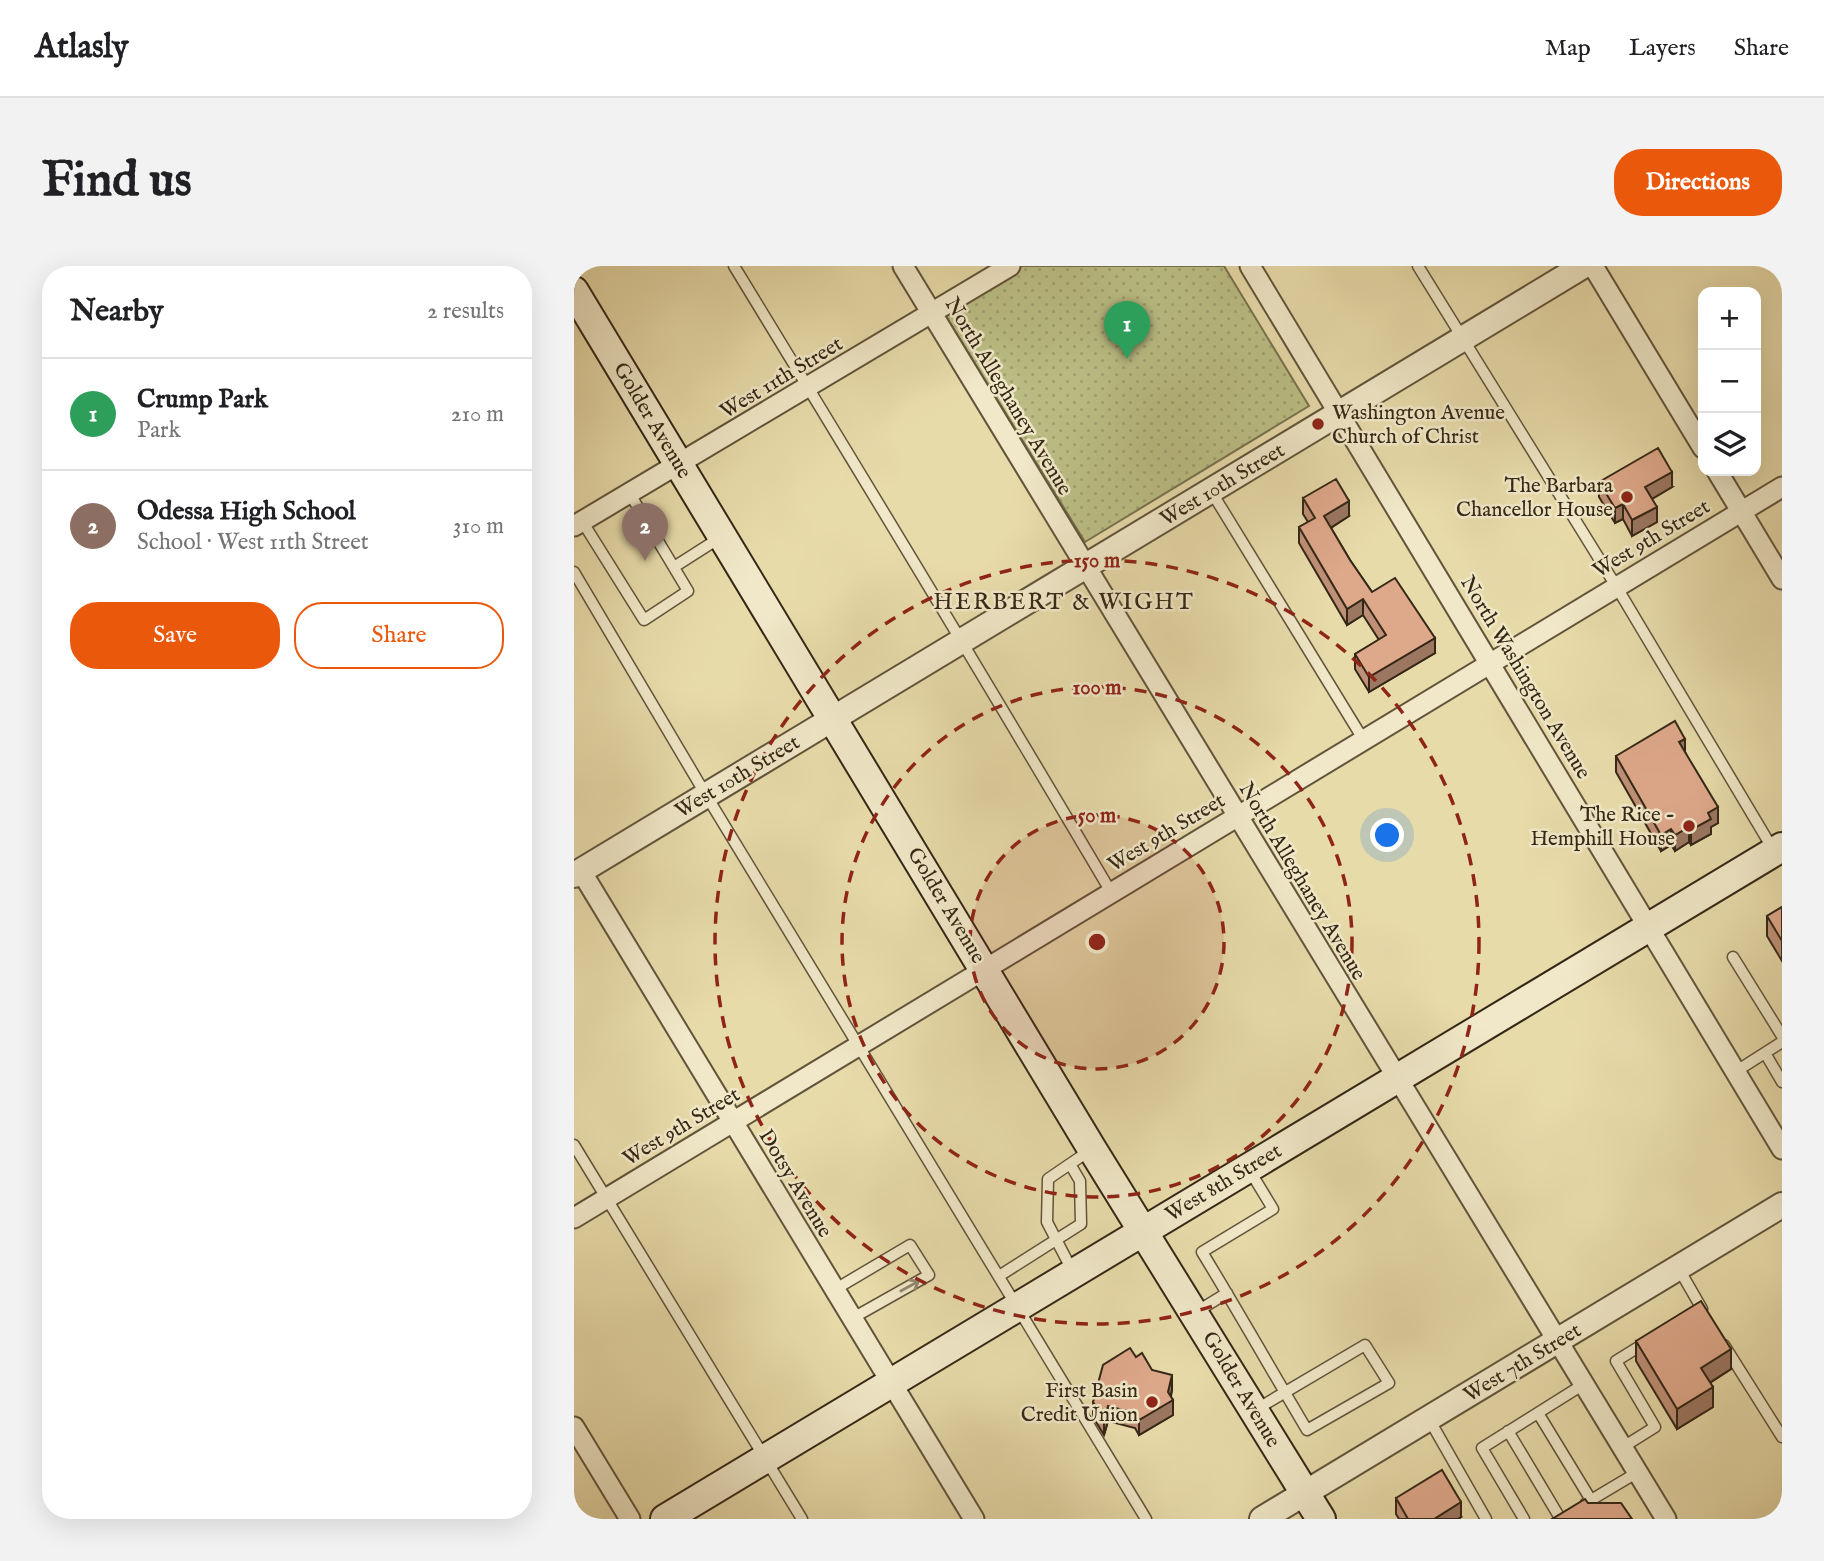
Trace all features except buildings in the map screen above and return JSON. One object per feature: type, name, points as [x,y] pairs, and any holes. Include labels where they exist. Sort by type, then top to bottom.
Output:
[{"type":"main road","name":"Golder Avenue","points":[[574,291],[985,968],[1081,1156],[1143,1228],[1321,1519]]},
{"type":"main road","name":"West 8th Street","points":[[665,1519],[1143,1228],[1778,849]]},
{"type":"street","name":"North Alleghaney Avenue","points":[[903,266],[1666,1519]]},
{"type":"street","name":"West 11th Street","points":[[578,524],[1010,266]]},
{"type":"street","name":"North Washington Avenue","points":[[1250,266],[1782,1149]]},
{"type":"street","name":"West 10th Street","points":[[577,873],[1583,266]]},
{"type":"street","points":[[1593,266],[1698,440]]},
{"type":"street","points":[[1720,476],[1782,579]]},
{"type":"street","name":"West 9th Street","points":[[574,1218],[1782,486]]},
{"type":"street","name":"Dotsy Avenue","points":[[577,873],[733,1122],[850,1319],[974,1519]]},
{"type":"street","name":"West 7th Street","points":[[1262,1519],[1782,1205]]},
{"type":"street","points":[[574,1427],[630,1519]]},
{"type":"lane","points":[[734,266],[1111,891]]},
{"type":"lane","points":[[1418,266],[1778,849]]},
{"type":"lane","points":[[1211,490],[1363,739]]},
{"type":"lane","points":[[578,524],[644,620],[688,592],[630,494]]},
{"type":"lane","points":[[674,567],[723,536]]},
{"type":"lane","points":[[574,572],[706,795],[1146,1519]]},
{"type":"lane","points":[[1733,957],[1782,1036]]},
{"type":"lane","points":[[1735,1072],[1782,1042]]},
{"type":"lane","points":[[1765,1053],[1782,1082]]},
{"type":"lane","points":[[574,1145],[802,1519]]},
{"type":"lane","points":[[999,1276],[1081,1224],[1081,1156]]},
{"type":"lane","points":[[1073,1272],[1047,1222],[1048,1179],[1081,1156]]},
{"type":"lane","points":[[1248,1167],[1273,1209],[1202,1252],[1227,1293],[1285,1392],[1307,1430],[1389,1383],[1365,1345],[1285,1392],[1255,1410]]},
{"type":"lane","points":[[834,1291],[910,1245],[929,1275],[850,1319]]},
{"type":"lane","points":[[1678,1269],[1709,1320]]},
{"type":"lane","points":[[1195,1312],[1227,1293]]},
{"type":"lane","points":[[1691,1315],[1702,1309]]},
{"type":"lane","points":[[1716,1332],[1782,1437]]},
{"type":"lane","points":[[1623,1447],[1655,1427],[1616,1361],[1659,1335]]},
{"type":"lane","points":[[1524,1519],[1482,1448],[1584,1384]]},
{"type":"lane","points":[[1538,1413],[1591,1500]]},
{"type":"lane","points":[[1429,1418],[1486,1519]]},
{"type":"lane","points":[[1508,1432],[1559,1519],[1570,1512]]},
{"type":"lane","points":[[1581,1506],[1638,1472]]},
{"type":"green space","points":[[1022,266],[1224,266],[1309,406],[1085,542],[944,313]]},
{"type":"place","name":"Crump Park","points":[[1127,359]]},
{"type":"place","name":"Washington Avenue Church of Christ","points":[[1318,424]]},
{"type":"place","name":"The Barbara Chancellor House","points":[[1627,497]]},
{"type":"place","name":"Odessa High School","points":[[645,561]]},
{"type":"place","name":"The Rice - Hemphill House","points":[[1689,826]]},
{"type":"place","name":"First Basin Credit Union","points":[[1152,1402]]},
{"type":"district","name":"HERBERT & WIGHT","points":[[1064,601]]}]
